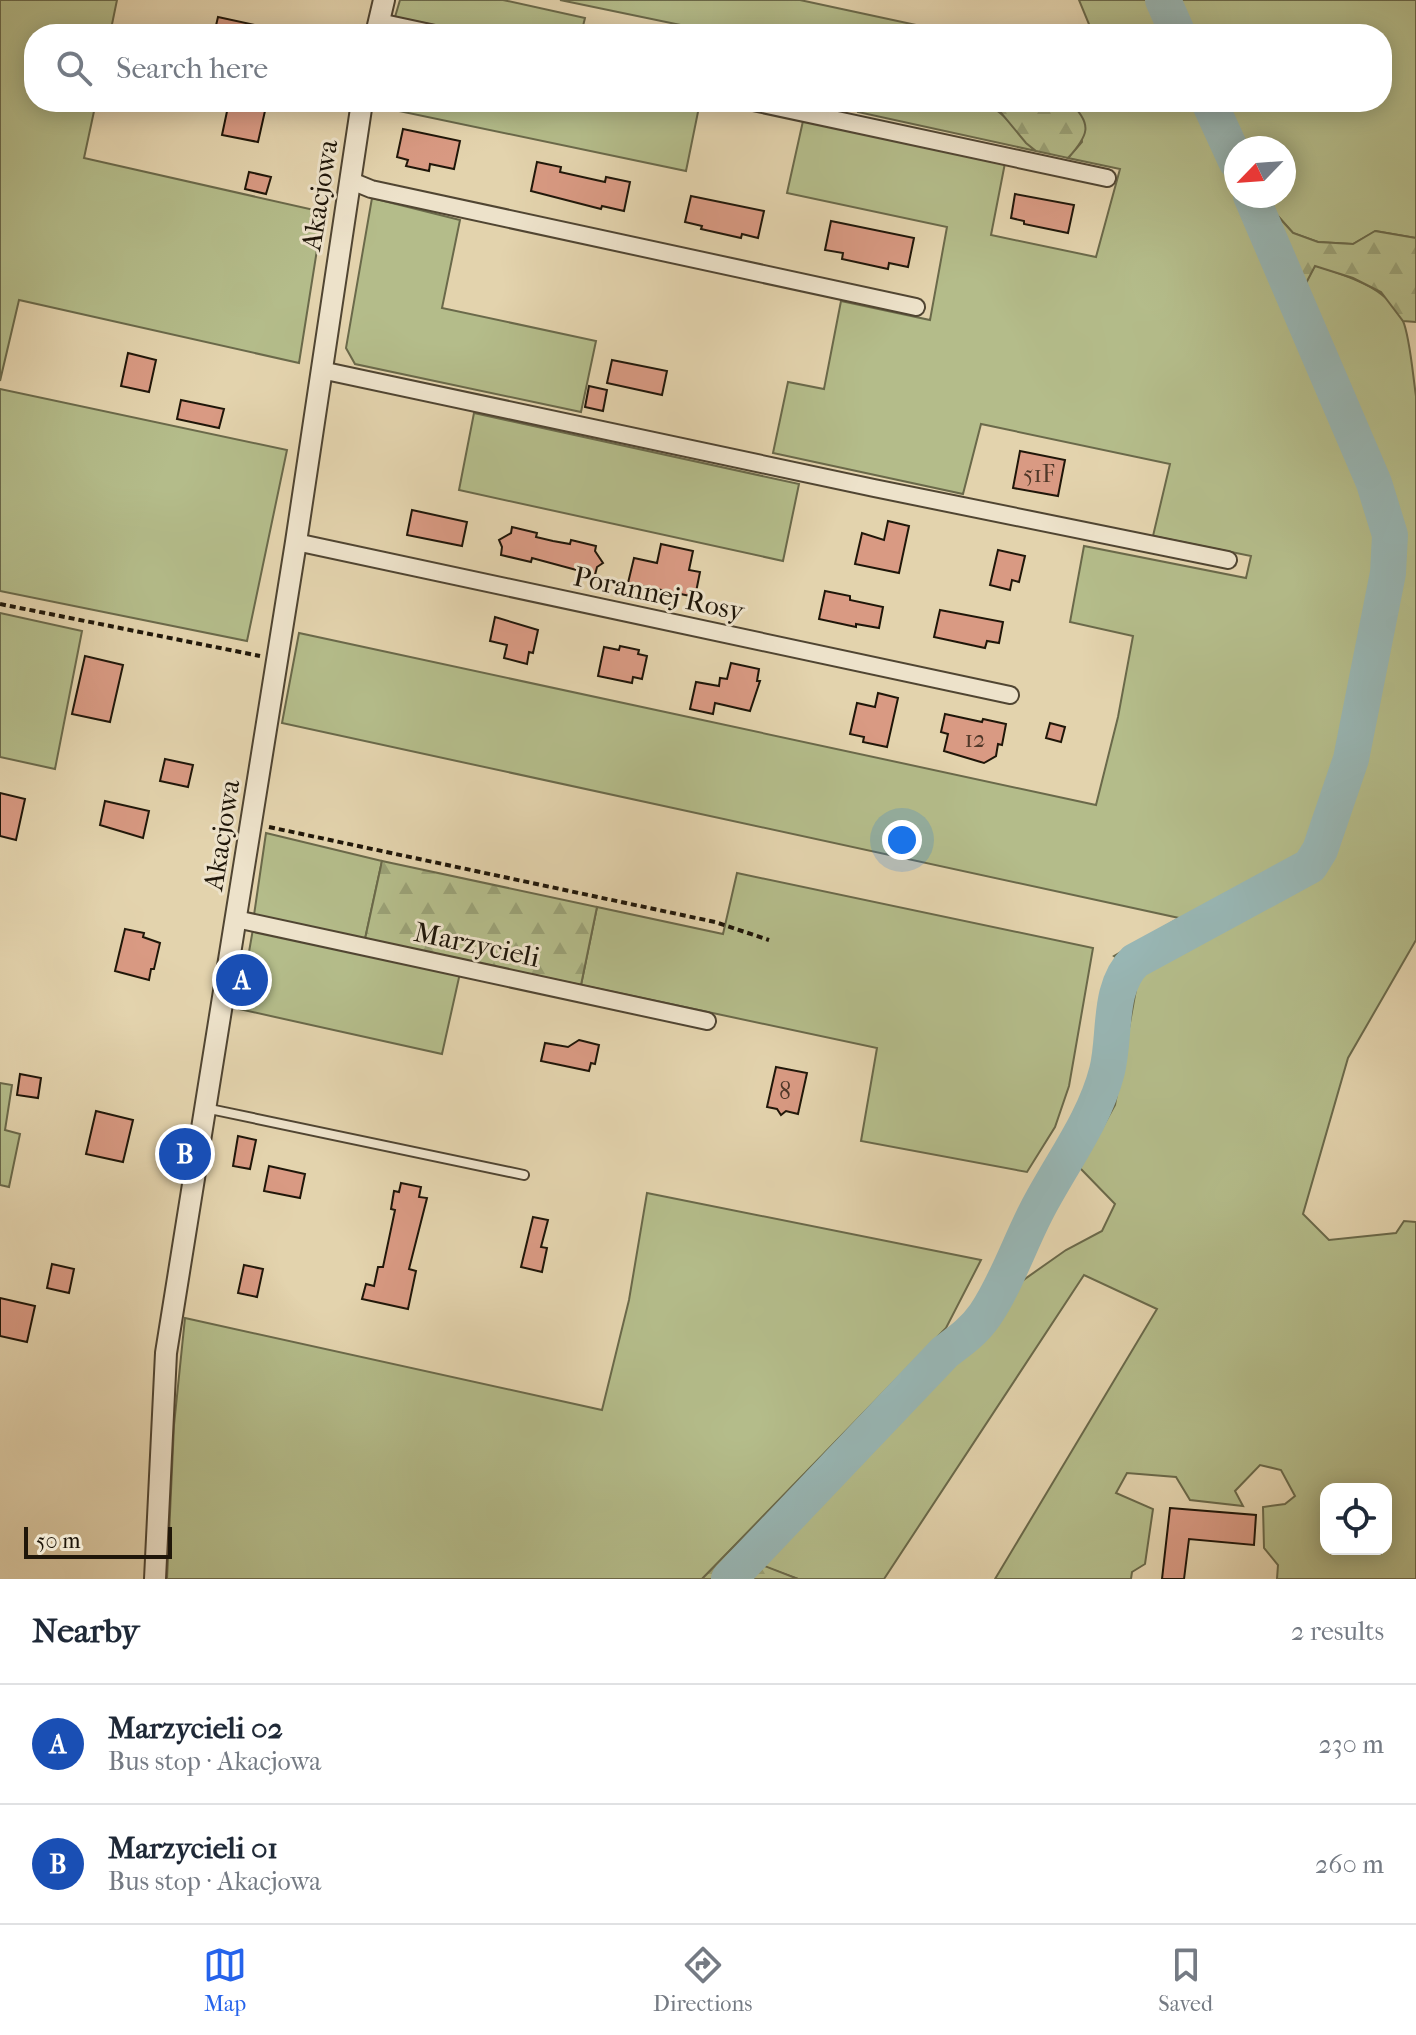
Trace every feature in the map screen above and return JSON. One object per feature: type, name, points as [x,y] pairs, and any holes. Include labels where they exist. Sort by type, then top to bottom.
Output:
[{"type":"street","points":[[379,24],[384,0]]},
{"type":"street","name":"Akacjowa","points":[[155,1579],[166,1353],[278,660],[360,112]]},
{"type":"street","points":[[800,112],[1107,178]]},
{"type":"street","points":[[349,180],[371,189],[916,307]]},
{"type":"street","points":[[321,370],[1228,560]]},
{"type":"street","name":"Porannej Rosy","points":[[296,542],[1010,695]]},
{"type":"street","name":"Marzycieli","points":[[236,919],[707,1021]]},
{"type":"lane","points":[[205,1108],[524,1175]]},
{"type":"path","points":[[0,604],[278,660]]},
{"type":"path","points":[[251,824],[715,922],[769,940]]},
{"type":"green space","points":[[0,0],[117,0],[112,24],[24,24],[24,112],[94,112],[84,158],[323,212],[299,363],[19,300],[0,381]]},
{"type":"green space","points":[[400,0],[503,0],[585,18],[584,24],[429,24],[395,17]]},
{"type":"green space","points":[[560,0],[800,0],[912,24],[676,24]]},
{"type":"green space","points":[[1079,0],[1416,0],[1416,238],[1376,231],[1353,244],[1318,242],[1293,233],[1277,215],[1304,286],[1315,265],[1365,284],[1396,309],[1408,337],[1416,396],[1416,940],[1348,1058],[1303,1214],[1329,1240],[1396,1233],[1404,1221],[1416,1222],[1416,1579],[1277,1579],[1278,1565],[1264,1548],[1263,1507],[1285,1504],[1295,1496],[1281,1470],[1260,1465],[1235,1491],[1243,1506],[1190,1500],[1176,1477],[1127,1473],[1116,1493],[1153,1509],[1145,1564],[1132,1572],[1131,1579],[995,1579],[1157,1309],[1084,1275],[884,1579],[798,1579],[757,1564],[943,1375],[1012,1288],[1066,1250],[1102,1231],[1115,1204],[1080,1168],[1115,1105],[1139,973],[1114,956],[1179,918],[282,723],[299,633],[1096,805],[1118,717],[1133,636],[1070,622],[1084,546],[1246,578],[1251,556],[1153,536],[1170,464],[981,424],[963,494],[773,453],[788,382],[824,389],[841,301],[930,320],[947,227],[787,193],[803,121],[1005,163],[991,235],[1096,257],[1120,169],[1068,158],[1082,142],[1078,112],[1392,112],[1392,24],[1089,24]]},
{"type":"green space","points":[[404,112],[698,112],[686,171]]},
{"type":"green space","points":[[858,112],[999,112],[1036,151]]},
{"type":"green space","points":[[1000,112],[1078,112],[1085,124],[1084,136],[1068,158],[1036,151]]},
{"type":"green space","points":[[372,198],[460,220],[442,308],[596,341],[581,412],[355,364],[346,348]]},
{"type":"green space","points":[[1275,213],[1293,233],[1318,242],[1353,244],[1375,231],[1416,238],[1416,322],[1403,321],[1381,292],[1353,278],[1315,266],[1304,287]]},
{"type":"green space","points":[[0,389],[287,450],[247,641],[0,591]]},
{"type":"green space","points":[[474,413],[799,484],[783,561],[459,490]]},
{"type":"green space","points":[[0,613],[82,631],[55,769],[0,757]]},
{"type":"green space","points":[[266,833],[382,861],[365,939],[254,915]]},
{"type":"green space","points":[[382,861],[597,907],[581,985],[365,939]]},
{"type":"green space","points":[[737,873],[1093,948],[1069,1086],[1055,1127],[1027,1172],[861,1141],[877,1048],[581,985],[597,907],[723,934]]},
{"type":"green space","points":[[253,929],[460,973],[442,1054],[239,1009]]},
{"type":"green space","points":[[0,1083],[12,1085],[5,1130],[20,1134],[9,1187],[0,1185]]},
{"type":"green space","points":[[647,1193],[981,1260],[946,1328],[702,1579],[167,1579],[174,1425],[185,1318],[602,1410],[629,1300]]},
{"type":"green space","points":[[915,1361],[943,1375],[757,1563],[798,1579],[702,1579]]},
{"type":"building","points":[[218,17],[250,24],[216,24]]},
{"type":"building","points":[[227,112],[265,112],[258,142],[222,135]]},
{"type":"building","points":[[403,129],[460,141],[454,169],[430,164],[429,171],[406,166],[408,160],[397,157]]},
{"type":"building","points":[[537,162],[561,167],[560,172],[605,182],[606,177],[630,182],[624,211],[602,206],[601,209],[531,191]]},
{"type":"building","points":[[249,172],[271,177],[266,194],[245,189]]},
{"type":"building","points":[[1015,194],[1074,205],[1068,233],[1024,224],[1024,221],[1011,218]]},
{"type":"building","points":[[691,196],[764,211],[758,238],[742,234],[741,238],[685,222]]},
{"type":"building","points":[[831,221],[914,238],[908,267],[889,263],[888,269],[842,259],[843,253],[825,250]]},
{"type":"building","points":[[128,353],[156,360],[149,392],[121,386]]},
{"type":"building","points":[[612,360],[667,371],[662,395],[607,383]]},
{"type":"building","points":[[589,386],[607,390],[603,411],[585,407]]},
{"type":"building","points":[[181,400],[224,409],[219,428],[177,419]]},
{"type":"building","points":[[1020,451],[1065,460],[1058,496],[1013,488]]},
{"type":"building","points":[[412,510],[467,522],[462,546],[407,535]]},
{"type":"building","points":[[888,521],[909,526],[899,573],[855,564],[862,533],[884,540]]},
{"type":"building","points":[[512,527],[537,533],[536,537],[553,541],[570,544],[571,540],[596,546],[595,551],[603,563],[597,567],[595,575],[532,558],[531,562],[501,555],[499,540],[511,533]]},
{"type":"building","points":[[661,544],[693,551],[689,570],[700,572],[695,597],[628,583],[634,558],[657,563]]},
{"type":"building","points":[[998,550],[1025,556],[1019,582],[1012,580],[1010,590],[990,585]]},
{"type":"building","points":[[825,591],[883,607],[879,628],[856,624],[856,627],[819,619]]},
{"type":"building","points":[[940,610],[1003,622],[999,643],[987,641],[985,648],[934,637]]},
{"type":"building","points":[[495,617],[538,630],[527,664],[504,658],[507,645],[490,641]]},
{"type":"building","points":[[620,646],[639,650],[638,654],[647,656],[642,679],[633,677],[632,683],[598,676],[604,647],[619,650]]},
{"type":"building","points":[[85,656],[123,665],[110,722],[72,714]]},
{"type":"building","points":[[731,663],[759,669],[757,681],[760,681],[750,711],[715,703],[713,714],[690,709],[696,682],[719,686],[720,678],[727,679]]},
{"type":"building","points":[[878,693],[898,698],[887,747],[863,742],[864,737],[850,734],[857,703],[875,707]]},
{"type":"building","points":[[945,714],[1006,724],[1002,745],[998,744],[996,756],[984,763],[944,751],[948,734],[941,732]]},
{"type":"building","points":[[1050,723],[1065,727],[1061,742],[1046,738]]},
{"type":"building","points":[[165,759],[193,765],[188,787],[160,781]]},
{"type":"building","points":[[0,793],[25,799],[16,840],[0,836]]},
{"type":"building","points":[[105,801],[149,811],[143,838],[100,825]]},
{"type":"building","points":[[125,929],[144,933],[143,937],[160,943],[149,980],[115,971]]},
{"type":"building","points":[[579,1040],[599,1045],[595,1064],[591,1063],[589,1071],[541,1061],[545,1043],[568,1047]]},
{"type":"building","points":[[776,1067],[807,1073],[798,1114],[786,1111],[781,1115],[777,1109],[767,1107]]},
{"type":"building","points":[[20,1074],[41,1078],[38,1098],[17,1095]]},
{"type":"building","points":[[96,1111],[133,1120],[123,1162],[86,1154]]},
{"type":"building","points":[[238,1136],[256,1140],[250,1169],[233,1166]]},
{"type":"building","points":[[269,1166],[305,1174],[300,1198],[264,1191]]},
{"type":"building","points":[[401,1183],[421,1187],[419,1197],[427,1198],[409,1269],[416,1271],[408,1309],[362,1299],[366,1284],[374,1286],[378,1267],[383,1267],[395,1210],[391,1209],[394,1191],[399,1192]]},
{"type":"building","points":[[533,1217],[548,1220],[541,1247],[547,1248],[542,1272],[521,1267]]},
{"type":"building","points":[[52,1264],[74,1269],[69,1293],[47,1288]]},
{"type":"building","points":[[244,1265],[263,1269],[257,1297],[238,1293]]},
{"type":"building","points":[[0,1298],[35,1306],[27,1342],[0,1336]]},
{"type":"building","points":[[1170,1508],[1256,1515],[1254,1545],[1189,1539],[1184,1579],[1162,1579]]},
{"type":"waterway","points":[[1163,0],[1174,24]]},
{"type":"waterway","points":[[1214,112],[1225,136]]},
{"type":"waterway","points":[[729,1579],[945,1352],[971,1331],[993,1303],[1036,1212],[1094,1108],[1107,1071],[1116,998],[1126,972],[1135,961],[1310,866],[1320,850],[1351,759],[1388,573],[1390,535],[1374,483],[1256,208]]},
{"type":"place","name":"Marzycieli 02","points":[[242,980]]},
{"type":"place","name":"Marzycieli 01","points":[[185,1154]]}]
